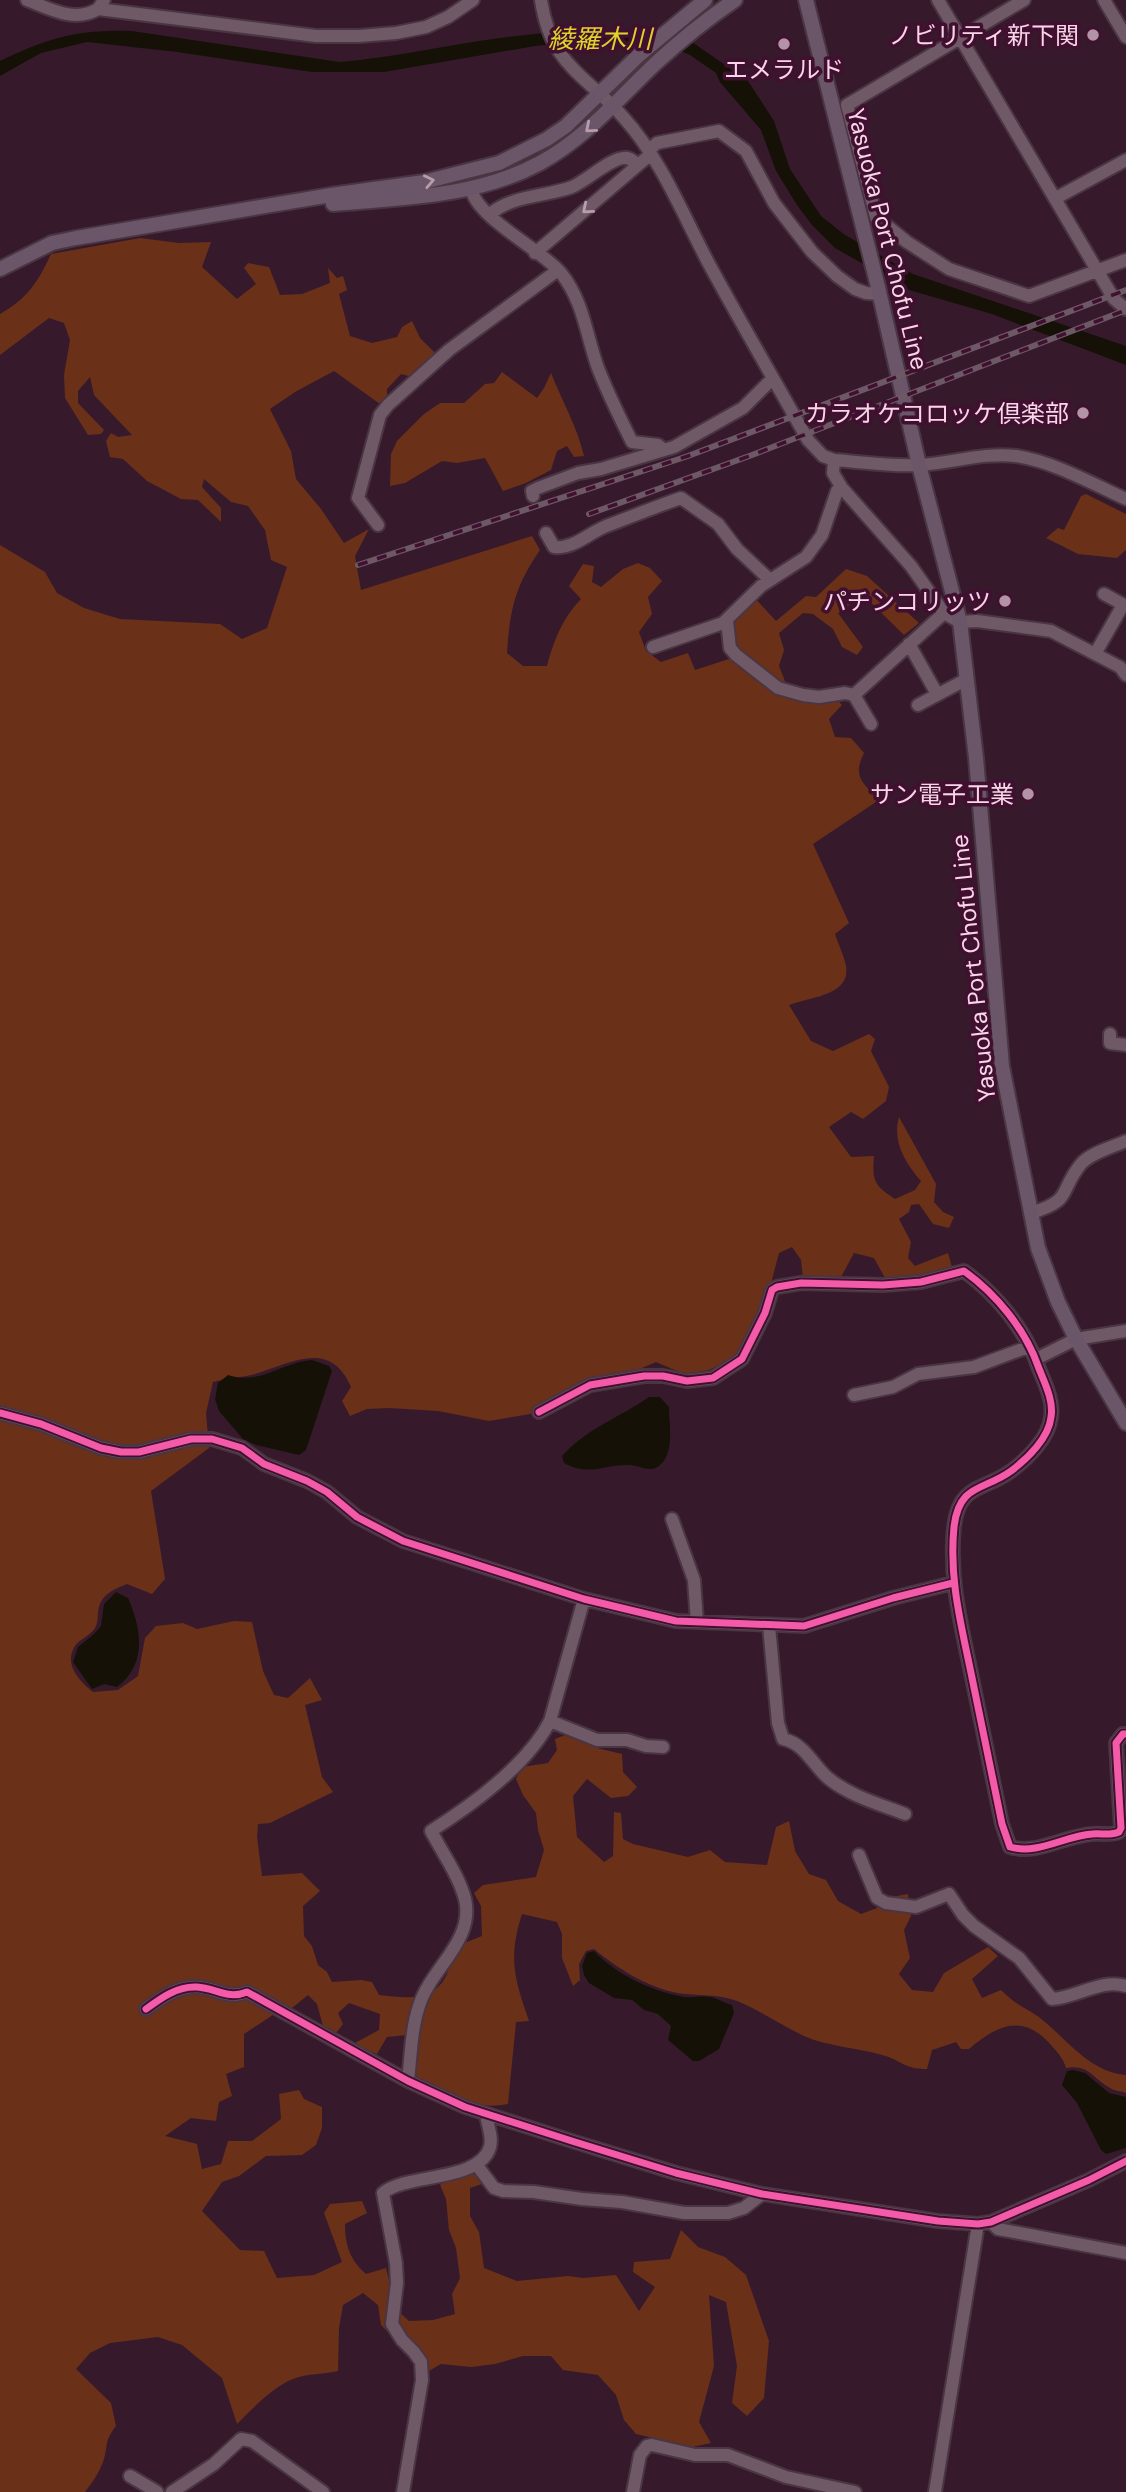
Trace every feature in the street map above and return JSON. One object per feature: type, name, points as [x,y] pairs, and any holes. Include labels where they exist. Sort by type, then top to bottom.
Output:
[{"type":"main road","points":[[0,269],[52,243],[331,195],[424,182],[499,163],[547,139],[566,126],[640,54],[705,0]]},
{"type":"main road","points":[[241,212],[426,196],[471,189],[519,174],[575,141],[656,63],[735,0]]},
{"type":"main road","name":"Yasuoka Port Chofu Line","points":[[806,0],[879,291],[919,466],[960,622],[976,758],[1002,1066],[1038,1248],[1058,1303],[1076,1339],[1126,1423]]},
{"type":"street","points":[[27,0],[63,14],[90,14],[101,4],[316,36],[396,33],[426,27],[448,17],[473,0]]},
{"type":"street","points":[[541,0],[549,34],[563,60],[601,94],[650,152],[773,378],[814,449],[823,457],[919,466],[979,456],[1017,456],[1046,463],[1126,499]]},
{"type":"street","points":[[938,0],[1114,299],[1126,309]]},
{"type":"street","points":[[1024,0],[847,105],[876,217],[907,242],[949,269],[1029,296],[1126,260]]},
{"type":"street","points":[[1104,0],[1126,37]]},
{"type":"street","points":[[535,253],[638,165],[657,143],[719,131],[746,151],[774,203],[812,251],[836,276],[866,293],[879,291]]},
{"type":"street","points":[[489,214],[511,201],[572,187],[623,158],[631,159],[638,165]]},
{"type":"street","points":[[1056,198],[1126,159]]},
{"type":"street","points":[[471,189],[473,197],[489,214],[558,270],[581,308],[597,365],[632,442],[658,445],[664,450]]},
{"type":"street","points":[[378,525],[358,498],[380,415],[449,350],[558,270]]},
{"type":"street","points":[[533,496],[532,491],[578,473],[601,469],[674,447],[743,408],[773,378]]},
{"type":"street","points":[[834,460],[833,474],[842,488],[911,566],[944,613],[960,622],[977,621],[1051,631],[1120,667],[1126,675]]},
{"type":"street","points":[[653,647],[727,621],[761,586],[789,569],[815,547],[837,491],[842,488]]},
{"type":"street","points":[[546,533],[554,547],[561,548],[601,529],[681,498],[718,524],[737,549],[770,580]]},
{"type":"street","points":[[1095,654],[1125,606],[1104,594]]},
{"type":"street","points":[[854,695],[944,613]]},
{"type":"street","points":[[727,621],[730,648],[778,688],[811,696],[845,693],[854,695],[871,724]]},
{"type":"street","points":[[909,644],[937,694]]},
{"type":"street","points":[[918,705],[967,679]]},
{"type":"street","points":[[1110,1034],[1110,1044],[1126,1045]]},
{"type":"street","points":[[1031,1213],[1049,1207],[1061,1199],[1081,1163],[1126,1141]]},
{"type":"street","points":[[539,1412],[590,1385],[644,1376],[663,1376],[687,1381],[713,1378],[742,1359],[765,1313],[772,1290],[777,1287],[801,1283],[883,1285],[922,1282],[964,1271],[1005,1309],[1035,1359],[1049,1397],[1052,1415],[1048,1432],[1031,1453],[1010,1472],[975,1488],[958,1508],[954,1524],[953,1583],[1000,1812],[1010,1847],[1022,1851],[1034,1850],[1091,1834],[1112,1835],[1119,1832],[1121,1828],[1116,1743],[1126,1734]]},
{"type":"street","points":[[1035,1359],[1076,1339],[1126,1331]]},
{"type":"street","points":[[854,1395],[893,1387],[918,1374],[974,1367],[1028,1347]]},
{"type":"street","points":[[0,1413],[41,1424],[101,1448],[121,1452],[139,1452],[191,1439],[212,1440],[242,1448],[264,1464],[317,1486],[357,1517],[403,1541],[584,1599],[676,1621],[804,1626],[893,1598],[953,1583]]},
{"type":"street","points":[[672,1520],[694,1580],[697,1622]]},
{"type":"street","points":[[408,2081],[419,2003],[463,1933],[466,1917],[465,1900],[431,1831],[480,1799],[542,1736],[550,1721],[584,1599]]},
{"type":"street","points":[[769,1626],[778,1723],[783,1738],[792,1741],[827,1777],[853,1794],[905,1814]]},
{"type":"street","points":[[550,1721],[597,1740],[627,1740],[646,1746],[663,1747]]},
{"type":"street","points":[[859,1855],[877,1898],[882,1902],[916,1907],[949,1894],[974,1926],[1019,1958],[1052,1999],[1097,1987],[1121,1984],[1126,1986]]},
{"type":"street","points":[[146,2009],[167,1993],[186,1988],[198,1987],[229,1996],[239,1996],[247,1992],[408,2081],[486,2114],[676,2173],[762,2194],[938,2221],[984,2223],[998,2229],[1054,2241],[1126,2253]]},
{"type":"street","points":[[403,2492],[422,2380],[421,2362],[392,2324],[397,2283],[396,2263],[383,2193],[391,2186],[451,2173],[483,2159],[490,2148],[486,2114]]},
{"type":"street","points":[[984,2223],[1089,2180],[1126,2161]]},
{"type":"street","points":[[476,2164],[494,2188],[503,2191],[622,2202],[684,2213],[728,2213],[744,2208],[762,2194]]},
{"type":"street","points":[[935,2492],[984,2223]]},
{"type":"street","points":[[172,2492],[214,2464],[241,2440],[252,2441],[323,2492]]},
{"type":"street","points":[[634,2492],[640,2455],[647,2446],[652,2445],[695,2455],[728,2455],[786,2477],[855,2492]]},
{"type":"street","points":[[130,2476],[157,2492]]},
{"type":"shaded area","points":[[140,238],[179,243],[211,242],[202,267],[237,299],[256,284],[244,268],[248,263],[269,267],[280,295],[302,294],[330,283],[328,268],[337,278],[343,276],[347,290],[339,294],[350,336],[372,343],[397,337],[402,327],[412,321],[420,338],[438,356],[412,377],[401,374],[387,389],[387,400],[380,404],[334,371],[270,409],[291,451],[296,479],[344,543],[369,529],[355,556],[361,590],[532,536],[540,550],[515,598],[507,653],[523,666],[547,666],[560,630],[581,599],[569,586],[583,564],[594,566],[592,582],[601,587],[623,569],[638,563],[650,568],[662,581],[648,597],[652,614],[639,632],[646,651],[661,662],[688,653],[695,670],[732,658],[731,621],[754,597],[776,621],[806,596],[816,597],[846,569],[867,576],[919,623],[904,635],[863,595],[838,613],[863,647],[857,655],[842,647],[833,629],[813,614],[803,613],[779,633],[784,650],[779,666],[792,699],[813,701],[834,697],[842,705],[829,719],[835,737],[851,738],[864,753],[859,774],[864,784],[879,800],[813,844],[849,923],[835,934],[845,962],[846,976],[842,984],[827,994],[789,1005],[811,1041],[833,1051],[869,1034],[875,1039],[871,1051],[889,1087],[886,1101],[863,1119],[851,1112],[829,1127],[851,1157],[874,1156],[873,1171],[876,1182],[895,1199],[915,1190],[921,1181],[901,1151],[897,1135],[899,1117],[936,1184],[934,1202],[943,1212],[954,1217],[949,1228],[933,1224],[919,1204],[911,1205],[909,1212],[899,1219],[911,1242],[908,1258],[915,1266],[948,1253],[952,1267],[927,1277],[885,1278],[874,1258],[854,1253],[841,1277],[803,1279],[801,1260],[792,1247],[779,1253],[768,1295],[739,1355],[709,1370],[684,1374],[656,1362],[635,1371],[571,1388],[530,1414],[489,1421],[438,1411],[389,1408],[367,1409],[350,1416],[342,1401],[351,1387],[342,1371],[331,1362],[319,1358],[306,1358],[251,1375],[213,1382],[206,1413],[209,1448],[151,1491],[165,1579],[152,1594],[127,1584],[106,1595],[99,1607],[95,1628],[75,1646],[71,1659],[78,1678],[93,1692],[118,1690],[138,1676],[145,1638],[156,1626],[183,1623],[197,1629],[234,1621],[252,1622],[263,1671],[274,1695],[288,1698],[310,1678],[322,1700],[305,1705],[322,1777],[333,1792],[270,1823],[258,1824],[257,1837],[262,1876],[302,1873],[320,1891],[303,1906],[304,1936],[312,1946],[318,1965],[327,1972],[332,1982],[372,1982],[379,1995],[408,1997],[426,1994],[441,1983],[459,1948],[482,1936],[481,1906],[474,1893],[483,1885],[536,1877],[544,1850],[536,1813],[516,1779],[522,1767],[548,1763],[557,1750],[555,1739],[568,1734],[597,1748],[622,1754],[623,1772],[637,1787],[628,1796],[611,1798],[587,1779],[573,1796],[577,1837],[604,1862],[613,1856],[614,1812],[621,1813],[623,1839],[633,1844],[688,1857],[710,1850],[725,1862],[767,1865],[776,1827],[789,1821],[795,1851],[809,1874],[826,1880],[838,1901],[861,1914],[877,1908],[878,1902],[885,1898],[908,1894],[911,1916],[904,1930],[910,1958],[899,1974],[912,1990],[933,1992],[944,1973],[988,1947],[998,1956],[972,1979],[982,1998],[1001,1990],[1040,2018],[1092,2062],[1113,2073],[1126,2075],[1126,2093],[1112,2089],[1085,2070],[1066,2068],[1058,2053],[1041,2035],[1020,2026],[1000,2029],[969,2049],[961,2049],[956,2042],[932,2050],[927,2069],[913,2068],[889,2057],[813,2039],[737,2001],[661,1989],[625,1971],[594,1949],[586,1951],[579,1964],[580,1980],[573,1986],[562,1958],[562,1934],[557,1922],[522,1914],[514,1956],[517,1980],[529,2021],[516,2022],[508,2104],[495,2106],[471,2103],[437,2090],[415,2077],[417,2034],[387,2037],[377,2054],[353,2044],[379,2030],[380,2014],[349,2003],[338,2013],[343,2024],[336,2033],[323,2026],[317,2004],[308,1995],[292,2008],[282,2009],[244,2034],[244,2067],[226,2074],[232,2096],[219,2102],[216,2121],[191,2118],[165,2136],[197,2144],[202,2169],[221,2164],[228,2141],[252,2141],[281,2119],[279,2094],[299,2090],[304,2099],[322,2107],[322,2128],[316,2145],[302,2155],[266,2156],[239,2176],[222,2182],[202,2211],[240,2250],[264,2251],[277,2278],[314,2275],[342,2262],[324,2213],[330,2204],[362,2201],[367,2213],[345,2224],[349,2252],[366,2274],[386,2268],[396,2309],[409,2321],[433,2320],[455,2314],[452,2294],[460,2278],[456,2248],[449,2230],[446,2199],[440,2185],[474,2167],[485,2183],[470,2188],[470,2216],[479,2232],[484,2268],[517,2281],[616,2275],[639,2311],[655,2287],[633,2272],[634,2262],[670,2259],[681,2230],[698,2247],[725,2257],[746,2275],[769,2341],[764,2398],[747,2416],[732,2403],[737,2366],[726,2302],[709,2295],[714,2366],[699,2422],[711,2443],[692,2447],[636,2434],[624,2420],[616,2395],[598,2375],[563,2370],[551,2356],[523,2356],[471,2367],[441,2364],[427,2372],[420,2352],[393,2337],[381,2325],[378,2305],[363,2293],[343,2305],[339,2328],[338,2371],[290,2380],[265,2397],[237,2424],[222,2378],[182,2345],[158,2337],[110,2343],[90,2353],[76,2369],[111,2403],[116,2426],[109,2436],[103,2462],[95,2478],[85,2492],[0,2492],[0,545],[45,572],[57,593],[84,608],[120,619],[220,624],[242,639],[267,628],[287,567],[271,560],[265,530],[248,506],[231,502],[204,479],[202,487],[221,508],[221,522],[198,500],[181,499],[147,481],[123,459],[110,457],[106,441],[111,433],[118,437],[132,435],[94,395],[90,377],[78,391],[78,403],[104,430],[101,434],[88,435],[65,398],[64,375],[70,340],[64,323],[49,318],[0,355],[0,314],[18,302],[31,288],[51,254]]},
{"type":"shaded area","points":[[502,372],[537,398],[551,373],[584,456],[574,457],[567,446],[557,451],[551,470],[503,491],[485,458],[457,463],[442,461],[405,483],[390,486],[391,454],[397,441],[424,414],[440,403],[464,403],[485,384],[494,383]]},
{"type":"shaded area","points":[[1086,494],[1126,514],[1126,550],[1117,558],[1078,554],[1046,538],[1058,528],[1064,530],[1081,496]]},
{"type":"water","name":"綾羅木川","points":[[615,29],[670,35],[692,42],[748,81],[774,121],[790,169],[821,216],[845,235],[913,274],[1126,346],[1126,365],[992,314],[909,290],[835,248],[797,205],[776,171],[761,130],[720,82],[716,73],[690,55],[670,46],[635,41],[578,42],[535,46],[384,72],[312,72],[87,42],[41,53],[0,76],[0,61],[17,53],[48,41],[96,32],[132,31],[340,62],[513,36]]},
{"type":"water","points":[[312,1360],[329,1366],[332,1371],[306,1450],[299,1455],[256,1445],[243,1439],[219,1411],[215,1399],[218,1383],[228,1375],[250,1378]]},
{"type":"water","points":[[649,1397],[660,1397],[669,1407],[668,1453],[660,1465],[652,1469],[620,1465],[589,1470],[564,1463],[562,1456],[582,1438]]},
{"type":"water","points":[[116,1592],[128,1598],[133,1610],[139,1634],[137,1657],[127,1678],[117,1687],[104,1684],[92,1689],[73,1662],[78,1647],[101,1626],[104,1604]]},
{"type":"water","points":[[594,1951],[633,1980],[655,1989],[683,1997],[711,1997],[732,2005],[734,2013],[719,2049],[699,2061],[693,2061],[668,2040],[671,2026],[658,2014],[644,2010],[632,2000],[614,1998],[589,1983],[582,1966],[587,1953]]},
{"type":"water","points":[[1067,2071],[1085,2073],[1109,2093],[1126,2097],[1126,2148],[1106,2154],[1101,2150],[1077,2103],[1062,2085]]},
{"type":"railway","points":[[358,565],[688,456],[1126,290]]},
{"type":"railway","points":[[589,514],[752,455],[1126,310]]},
{"type":"cycle path","points":[[539,1412],[590,1385],[644,1376],[663,1376],[687,1381],[713,1378],[742,1359],[765,1313],[772,1290],[777,1287],[801,1283],[883,1285],[921,1282],[964,1271],[998,1301],[1017,1326],[1032,1352],[1048,1391],[1052,1411],[1046,1433],[1036,1447],[1011,1471],[967,1495],[961,1502],[954,1527],[953,1563],[959,1615],[1002,1824],[1010,1847],[1031,1849],[1082,1835],[1119,1832],[1121,1828],[1116,1743],[1126,1734]]},
{"type":"cycle path","points":[[0,1413],[41,1424],[101,1448],[121,1452],[139,1452],[191,1439],[212,1439],[242,1448],[264,1464],[327,1492],[357,1517],[403,1541],[584,1599],[676,1621],[804,1626],[893,1598],[953,1583]]},
{"type":"cycle path","points":[[146,2009],[183,1988],[197,1987],[234,1995],[247,1992],[408,2081],[465,2107],[676,2173],[762,2194],[938,2221],[978,2224],[991,2222],[1126,2161]]},
{"type":"place","name":"ノビリティ新下関","points":[[1093,35]]},
{"type":"place","name":"エメラルド","points":[[784,44]]},
{"type":"place","name":"カラオケコロッケ倶楽部","points":[[1083,413]]},
{"type":"place","name":"パチンコリッツ","points":[[1005,601]]},
{"type":"place","name":"サン電子工業","points":[[1028,794]]}]
